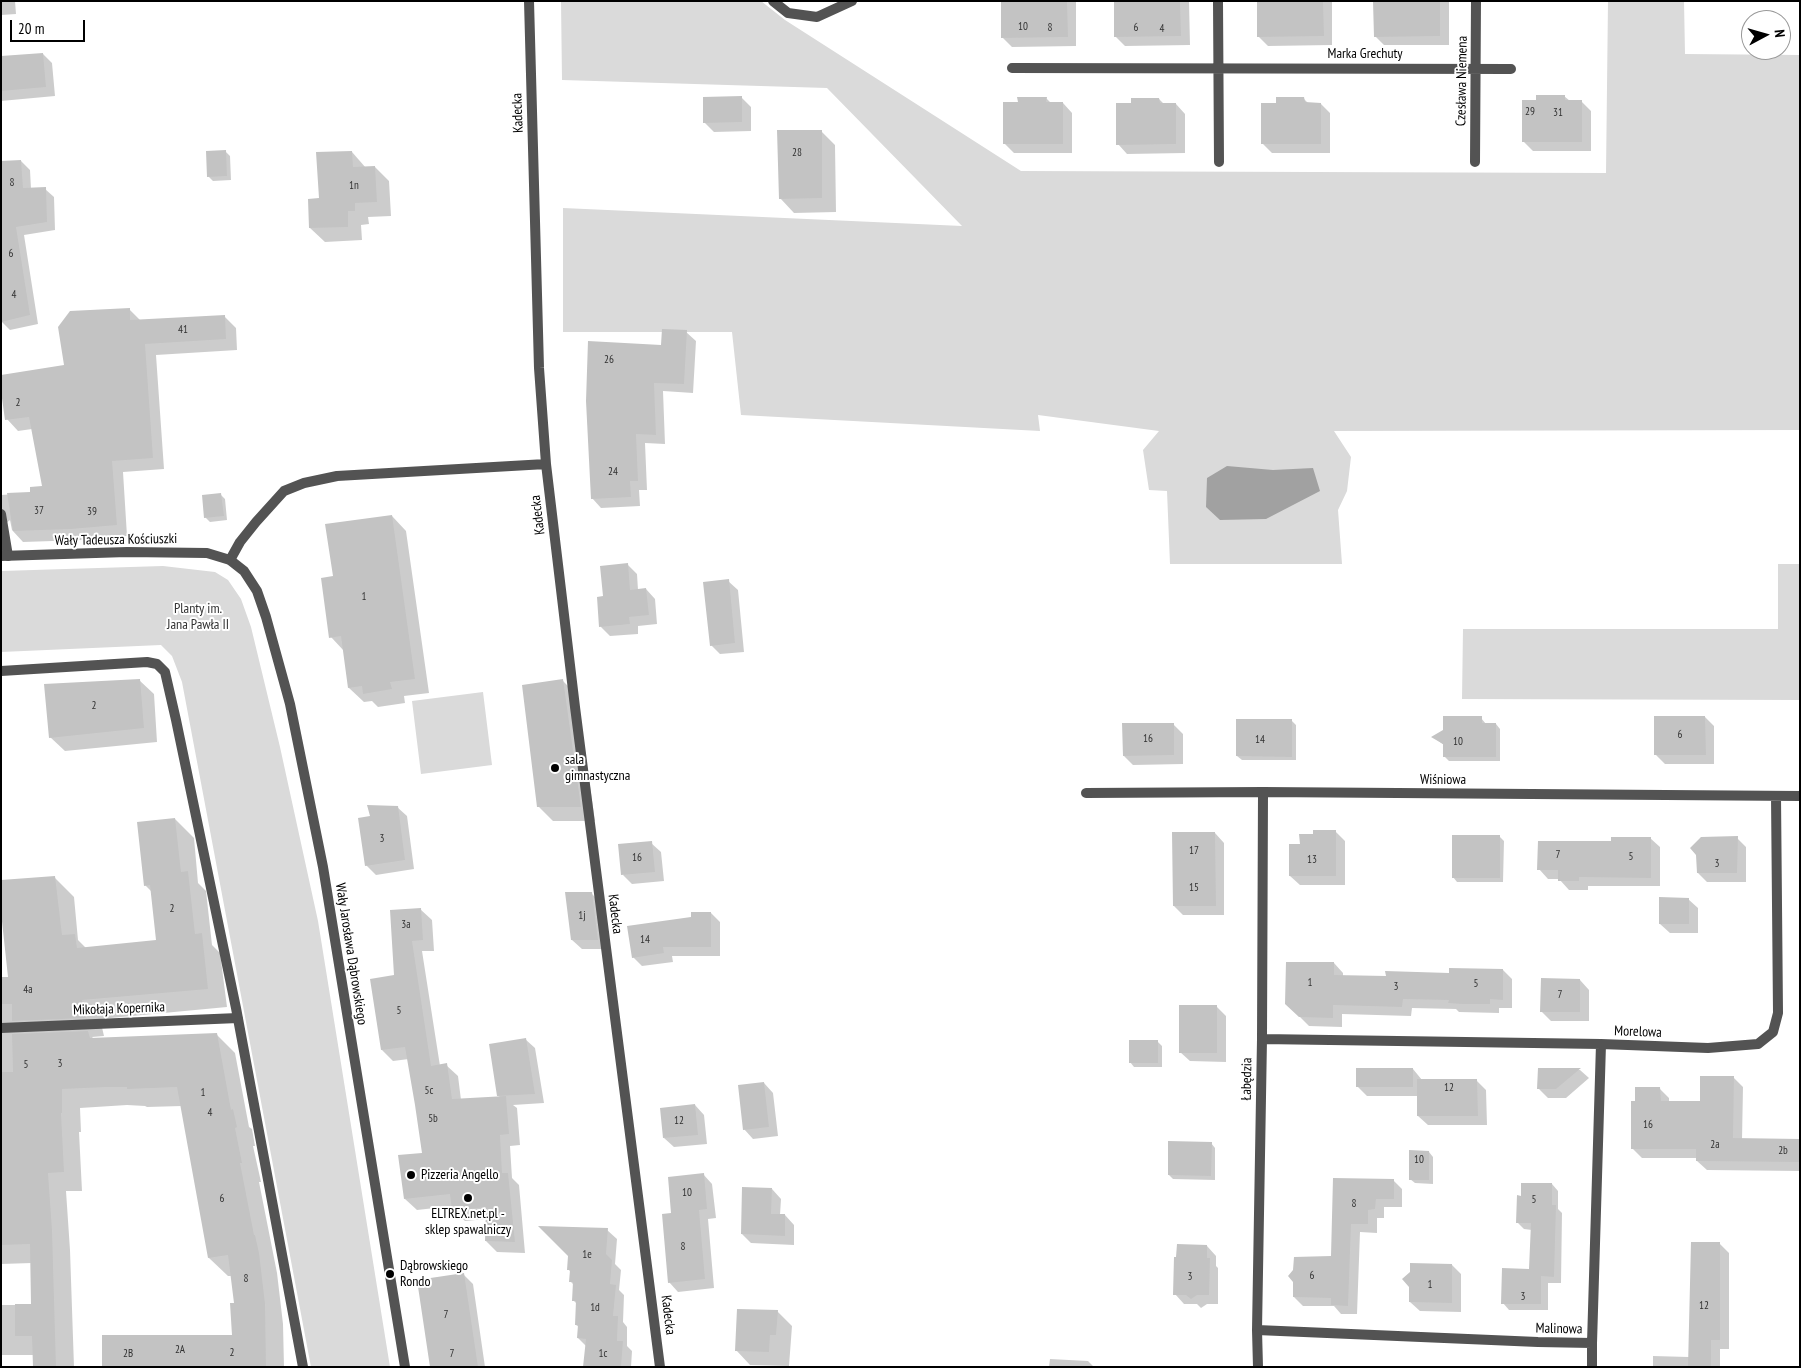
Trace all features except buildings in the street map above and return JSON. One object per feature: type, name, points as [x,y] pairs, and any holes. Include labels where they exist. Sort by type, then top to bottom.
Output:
[{"type":"street","name":"Kadecka","points":[[529,1],[539,368],[546,464],[575,707],[660,1367]]},
{"type":"street","points":[[773,1],[788,13],[817,17],[852,1]]},
{"type":"street","points":[[1218,1],[1219,162]]},
{"type":"street","name":"Czesława Niemena","points":[[1475,162],[1476,1]]},
{"type":"street","name":"Marka Grechuty","points":[[1012,68],[1511,69]]},
{"type":"street","points":[[230,560],[240,542],[284,491],[304,483],[337,476],[546,464]]},
{"type":"street","points":[[1,514],[5,556]]},
{"type":"street","name":"Wały Tadeusza Kościuszki","points":[[5,556],[168,552],[207,553],[230,560]]},
{"type":"street","name":"Wały Jarosława Dąbrowskiego","points":[[230,560],[244,571],[256,591],[266,617],[290,704],[325,876],[405,1367]]},
{"type":"street","points":[[1,671],[147,662],[157,664],[164,672],[176,720],[238,1018],[303,1367]]},
{"type":"street","name":"Wiśniowa","points":[[1086,793],[1263,792],[1800,796]]},
{"type":"street","name":"Łabędzia","points":[[1258,1367],[1263,792]]},
{"type":"street","name":"Morelowa","points":[[1262,1039],[1601,1044],[1708,1048],[1758,1044],[1773,1032],[1778,1013],[1776,796]]},
{"type":"street","name":"Mikołaja Kopernika","points":[[1,1028],[238,1018]]},
{"type":"street","name":"Malinowa","points":[[1257,1330],[1592,1343],[1601,1044]]},
{"type":"street","points":[[1592,1343],[1592,1367]]},
{"type":"green space","points":[[561,1],[761,1],[785,20],[1021,171],[1606,173],[1608,1],[1684,1],[1685,54],[1741,54],[1741,60],[1791,60],[1791,55],[1800,55],[1800,430],[1334,431],[1351,457],[1347,491],[1338,510],[1342,564],[1170,564],[1167,491],[1149,490],[1143,450],[1159,431],[1038,415],[1040,431],[741,415],[732,332],[563,332],[563,208],[962,226],[827,88],[562,80]]},
{"type":"green space","points":[[1778,564],[1800,564],[1800,700],[1462,699],[1463,629],[1778,629]]},
{"type":"green space","name":"Planty im. Jana Pawła II","points":[[163,566],[215,572],[228,580],[241,599],[251,627],[280,747],[318,921],[390,1367],[311,1367],[182,682],[172,656],[161,645],[1,652],[1,571]]},
{"type":"green space","points":[[483,692],[492,765],[421,774],[412,701]]},
{"type":"shaded area","points":[[1227,466],[1273,470],[1313,468],[1320,491],[1266,519],[1220,520],[1206,507],[1207,478]]},
{"type":"place","name":"sala gimnastyczna","points":[[555,768]]},
{"type":"place","name":"Pizzeria Angello","points":[[411,1175]]},
{"type":"place","name":"ELTREX.net.pl - sklep spawalniczy","points":[[468,1198]]},
{"type":"place","name":"Dąbrowskiego Rondo","points":[[390,1274]]}]
